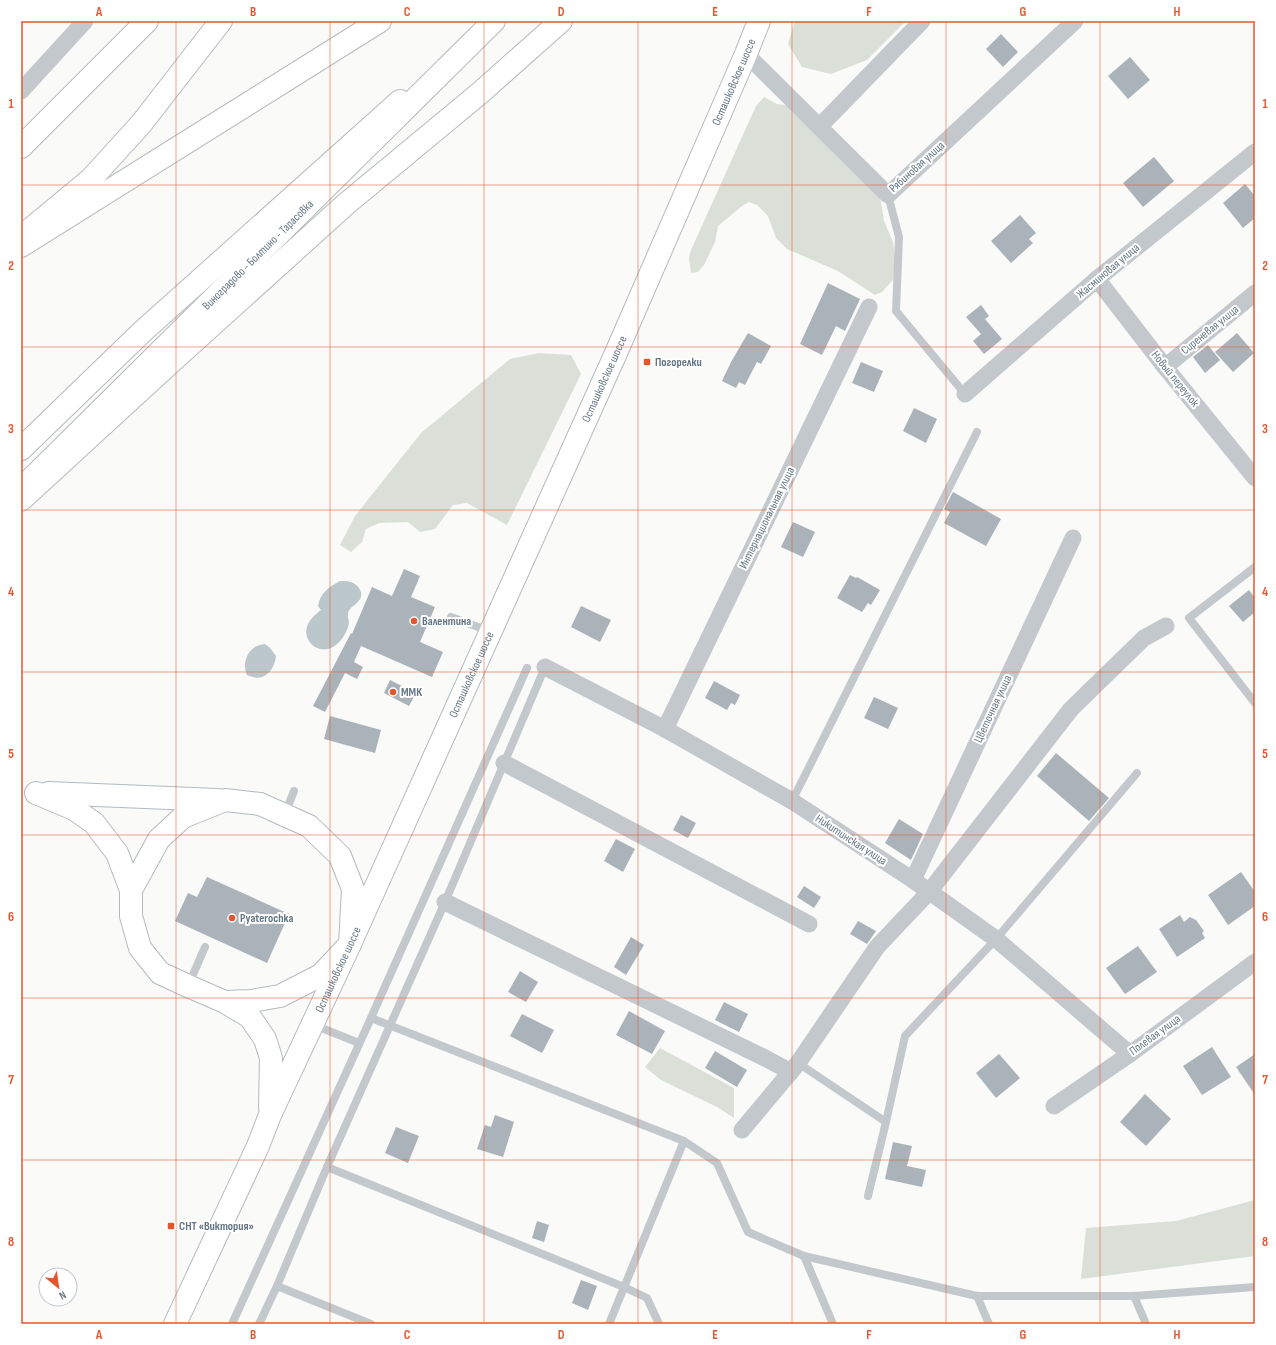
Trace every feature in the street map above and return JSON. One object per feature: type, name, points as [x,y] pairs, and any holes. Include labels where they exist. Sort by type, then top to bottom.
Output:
[{"type":"main road","points":[[21,148],[147,21]]},
{"type":"main road","points":[[21,237],[91,178],[141,124],[221,21]]},
{"type":"main road","points":[[21,246],[380,21]]},
{"type":"main road","points":[[21,449],[143,331],[489,21]]},
{"type":"main road","name":"Виноградово - Болтино - Тарасовка","points":[[21,489],[494,21]]},
{"type":"main road","points":[[21,500],[346,204],[480,93],[561,21]]},
{"type":"main road","name":"Осташковское шоссе","points":[[175,1324],[258,1146],[270,1116],[350,944],[491,632],[616,353],[759,21]]},
{"type":"main road","points":[[28,792],[225,800],[260,804],[309,826],[340,856],[352,890],[350,944],[321,975],[280,996],[251,1001],[225,1002]]},
{"type":"main road","points":[[28,792],[74,810],[94,822],[117,853],[130,890],[131,916],[140,948],[160,973],[225,1002],[250,1017],[265,1039],[271,1058],[270,1116]]},
{"type":"main road","points":[[130,890],[159,839],[183,817],[225,800]]},
{"type":"street","points":[[21,91],[85,21]]},
{"type":"street","points":[[819,127],[922,21]]},
{"type":"street","name":"Рябиновая улица","points":[[746,54],[888,195],[1075,21]]},
{"type":"street","name":"Жасминовая улица","points":[[965,394],[1097,279],[1255,152]]},
{"type":"street","name":"Новый переулок","points":[[1097,279],[1165,367],[1255,478]]},
{"type":"street","name":"Сиреневая улица","points":[[1165,367],[1255,293]]},
{"type":"street","name":"Интернациональная улица","points":[[665,729],[869,307]]},
{"type":"street","name":"Цветочная улица","points":[[913,880],[1073,538]]},
{"type":"street","points":[[742,1130],[794,1068],[877,947],[930,892],[1071,709],[1144,638],[1166,626]]},
{"type":"street","name":"Никитинская улица","points":[[544,667],[665,729],[792,801],[913,880],[996,939],[1130,1054]]},
{"type":"street","points":[[504,763],[809,924]]},
{"type":"street","points":[[445,902],[751,1051],[794,1068]]},
{"type":"street","name":"Полевая улица","points":[[1054,1106],[1130,1054],[1255,962]]},
{"type":"lane","points":[[888,195],[899,237],[896,311],[965,394]]},
{"type":"lane","points":[[792,801],[977,432]]},
{"type":"lane","points":[[1255,567],[1189,618],[1255,703]]},
{"type":"lane","points":[[451,617],[491,632]]},
{"type":"lane","points":[[259,1324],[445,902],[544,667]]},
{"type":"lane","points":[[232,1324],[371,1018],[527,668]]},
{"type":"lane","points":[[868,1196],[905,1036],[996,939],[1137,773]]},
{"type":"lane","points":[[285,815],[294,791]]},
{"type":"lane","points":[[188,986],[205,947]]},
{"type":"lane","points":[[371,1018],[684,1141],[717,1163],[748,1232],[804,1256],[977,1296],[1134,1296],[1255,1287]]},
{"type":"lane","points":[[313,1024],[359,1043]]},
{"type":"lane","points":[[794,1068],[886,1122]]},
{"type":"lane","points":[[609,1324],[684,1141]]},
{"type":"lane","points":[[327,1167],[624,1287],[647,1298],[658,1324]]},
{"type":"lane","points":[[804,1256],[833,1324]]},
{"type":"lane","points":[[277,1286],[371,1324]]},
{"type":"lane","points":[[977,1296],[989,1324]]},
{"type":"lane","points":[[1134,1296],[1146,1324]]},
{"type":"shaded area","points":[[795,21],[906,21],[867,60],[831,74],[802,67],[788,44]]},
{"type":"shaded area","points":[[764,97],[777,104],[807,108],[880,196],[884,221],[893,242],[895,257],[893,280],[882,292],[875,295],[838,271],[787,249],[776,238],[768,216],[757,205],[749,202],[718,226],[715,242],[704,265],[698,272],[691,273],[689,258],[691,250],[756,106]]},
{"type":"shaded area","points":[[539,353],[571,355],[581,374],[507,525],[467,503],[453,505],[435,529],[420,532],[408,522],[379,523],[366,529],[362,542],[351,552],[340,545],[355,516],[421,433],[510,359]]},
{"type":"shaded area","points":[[340,581],[348,581],[355,584],[359,588],[361,597],[349,611],[348,627],[342,639],[336,645],[328,649],[319,649],[308,640],[306,632],[307,627],[314,615],[321,610],[318,606],[323,594]]},
{"type":"shaded area","points":[[265,644],[276,656],[273,667],[263,677],[258,678],[247,675],[245,664],[248,655],[255,647]]},
{"type":"shaded area","points":[[660,1048],[734,1088],[734,1118],[717,1107],[661,1080],[645,1067]]},
{"type":"shaded area","points":[[1255,1200],[1255,1256],[1081,1279],[1086,1228],[1176,1221]]},
{"type":"building","points":[[1001,34],[1018,52],[1003,67],[986,49]]},
{"type":"building","points":[[1130,57],[1150,80],[1128,99],[1108,76]]},
{"type":"building","points":[[1154,157],[1174,181],[1143,207],[1123,183]]},
{"type":"building","points":[[1245,184],[1255,196],[1255,218],[1243,228],[1223,203]]},
{"type":"building","points":[[1020,215],[1036,233],[1029,239],[1033,243],[1011,263],[991,241]]},
{"type":"building","points":[[828,283],[860,299],[845,331],[836,326],[822,355],[800,344]]},
{"type":"building","points":[[981,305],[989,316],[985,319],[1002,339],[984,354],[973,341],[981,334],[966,317]]},
{"type":"building","points":[[748,333],[771,346],[761,364],[757,362],[745,385],[739,382],[736,388],[722,381]]},
{"type":"building","points":[[1237,333],[1254,353],[1233,372],[1215,352]]},
{"type":"building","points":[[1208,345],[1220,360],[1205,373],[1193,357]]},
{"type":"building","points":[[861,362],[883,371],[874,392],[852,383]]},
{"type":"building","points":[[914,408],[937,419],[926,443],[903,431]]},
{"type":"building","points":[[953,492],[1001,519],[986,546],[944,523],[950,512],[944,509]]},
{"type":"building","points":[[793,522],[815,532],[803,557],[781,547]]},
{"type":"building","points":[[404,569],[420,576],[411,597],[435,607],[420,642],[443,652],[432,677],[361,646],[354,662],[363,667],[357,679],[345,673],[325,712],[313,706],[351,633],[352,634],[372,587],[392,596]]},
{"type":"building","points":[[850,575],[856,578],[857,577],[880,590],[871,605],[868,603],[862,612],[837,598]]},
{"type":"building","points":[[1249,590],[1255,598],[1255,612],[1243,622],[1229,606]]},
{"type":"building","points":[[581,606],[611,620],[600,642],[571,627]]},
{"type":"building","points":[[390,680],[416,693],[409,706],[384,693]]},
{"type":"building","points":[[714,681],[740,695],[735,705],[731,703],[727,710],[705,698]]},
{"type":"building","points":[[874,697],[898,708],[888,729],[864,718]]},
{"type":"building","points":[[330,716],[381,730],[375,753],[324,739]]},
{"type":"building","points":[[1056,753],[1109,798],[1089,821],[1037,776]]},
{"type":"building","points":[[681,815],[696,823],[688,838],[673,830]]},
{"type":"building","points":[[899,819],[923,834],[911,860],[885,843]]},
{"type":"building","points":[[616,839],[635,849],[623,872],[604,861]]},
{"type":"building","points":[[1241,872],[1255,892],[1255,906],[1228,925],[1208,895]]},
{"type":"building","name":"Pyaterochka","points":[[207,877],[289,914],[267,963],[175,921],[188,893],[197,897]]},
{"type":"building","points":[[804,886],[821,897],[814,908],[797,897]]},
{"type":"building","points":[[1180,915],[1184,922],[1190,917],[1196,920],[1204,931],[1202,933],[1205,938],[1177,957],[1159,929]]},
{"type":"building","points":[[858,921],[876,931],[867,944],[850,934]]},
{"type":"building","points":[[631,937],[644,945],[626,975],[614,967]]},
{"type":"building","points":[[1138,946],[1157,972],[1125,994],[1106,968]]},
{"type":"building","points":[[520,971],[538,982],[526,1002],[508,992]]},
{"type":"building","points":[[724,1002],[748,1014],[739,1032],[715,1020]]},
{"type":"building","points":[[629,1011],[665,1031],[652,1054],[616,1035]]},
{"type":"building","points":[[522,1014],[554,1030],[542,1053],[510,1036]]},
{"type":"building","points":[[1212,1047],[1231,1077],[1202,1095],[1183,1066]]},
{"type":"building","points":[[715,1051],[747,1070],[737,1087],[705,1068]]},
{"type":"building","points":[[999,1054],[1020,1078],[996,1098],[976,1073]]},
{"type":"building","points":[[1255,1054],[1255,1095],[1236,1067]]},
{"type":"building","points":[[1145,1094],[1171,1119],[1146,1146],[1120,1122]]},
{"type":"building","points":[[495,1115],[514,1122],[503,1157],[477,1149],[485,1125],[491,1127]]},
{"type":"building","points":[[396,1127],[419,1136],[408,1163],[385,1153]]},
{"type":"building","points":[[893,1142],[912,1146],[907,1166],[926,1170],[922,1187],[885,1179]]},
{"type":"building","points":[[537,1221],[549,1225],[544,1242],[532,1238]]},
{"type":"building","points":[[581,1280],[597,1286],[588,1310],[572,1303]]},
{"type":"place","name":"Погорелки","points":[[647,362]]},
{"type":"place","name":"Валентина","points":[[414,621]]},
{"type":"place","name":"ММК","points":[[393,692]]},
{"type":"place","name":"Pyaterochka","points":[[232,918]]},
{"type":"place","name":"СНТ «Виктория»","points":[[171,1226]]}]
